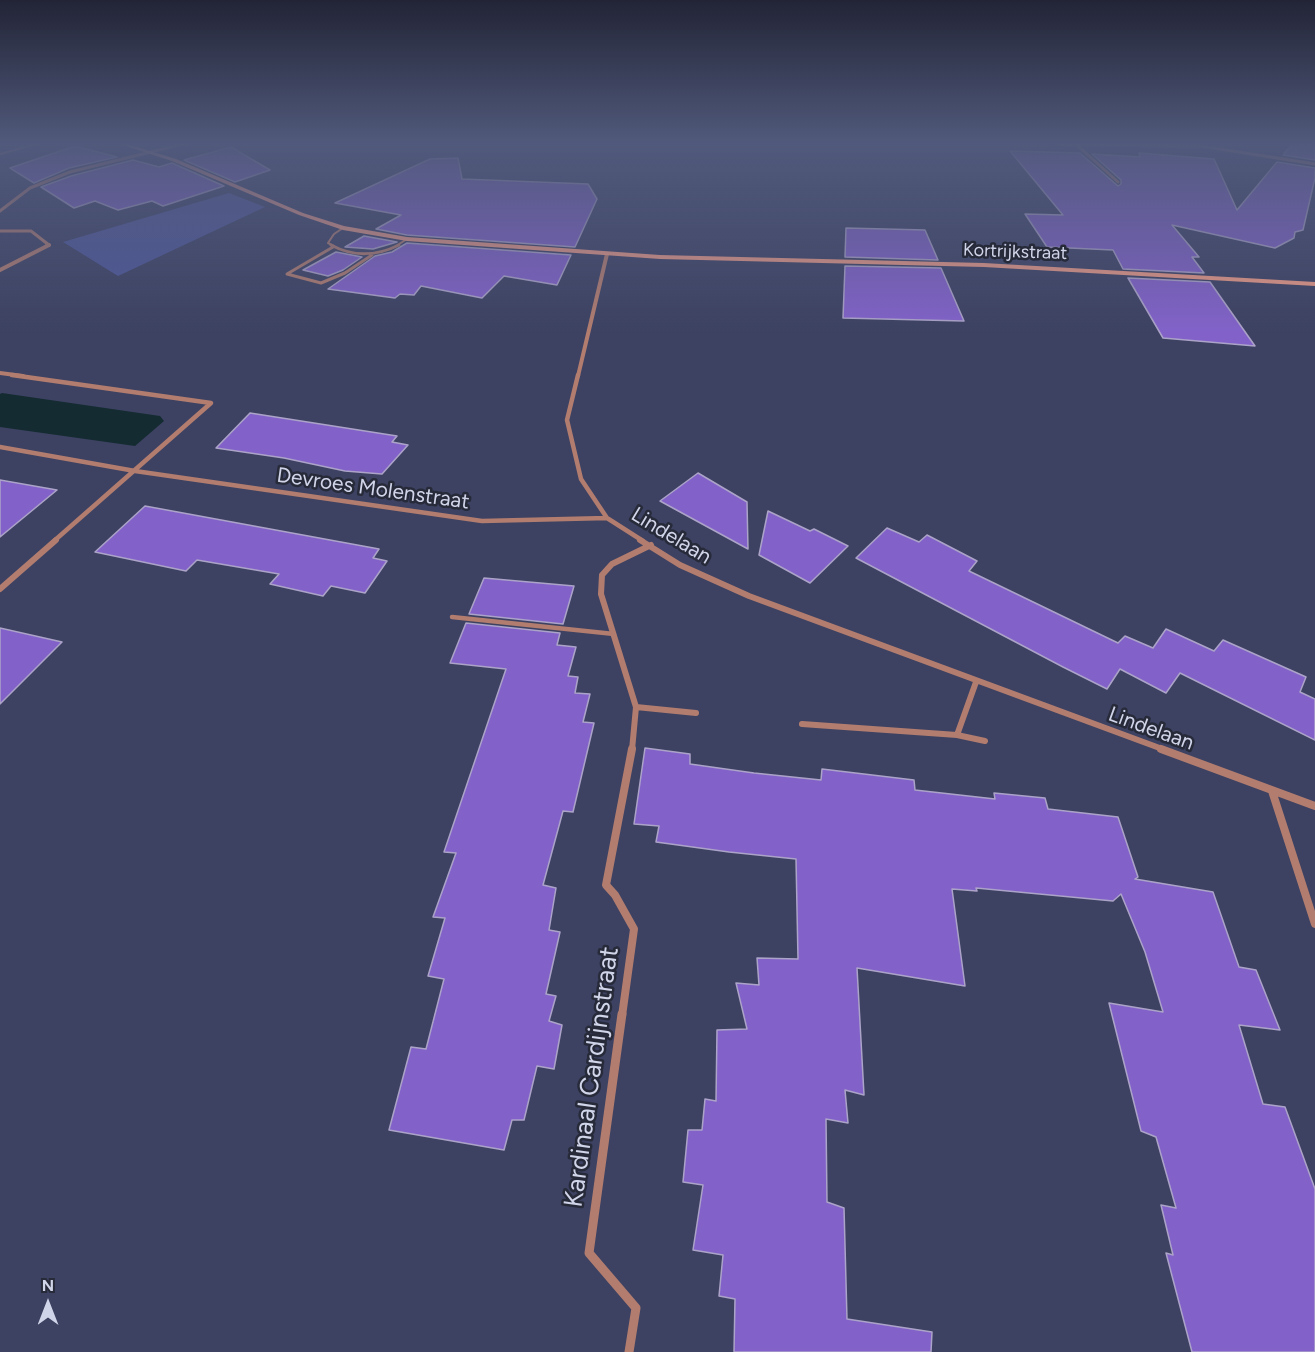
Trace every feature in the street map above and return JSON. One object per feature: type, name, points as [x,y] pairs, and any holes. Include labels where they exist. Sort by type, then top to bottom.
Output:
[{"type":"main road","name":"Kortrijkstraat","points":[[288,206],[343,228],[407,239],[607,254],[1052,268],[1315,284]]},
{"type":"street","points":[[0,231],[31,231],[49,245],[0,270]]},
{"type":"street","name":"Lindelaan","points":[[607,254],[567,420],[581,479],[607,518],[680,565],[749,596],[1315,806]]},
{"type":"street","points":[[0,373],[211,403],[0,589]]},
{"type":"street","name":"Devroes Molenstraat","points":[[0,447],[135,471],[482,521],[607,518]]},
{"type":"street","name":"Kardinaal Cardijnstraat","points":[[629,1352],[636,1308],[589,1253],[634,929],[615,895],[606,885],[635,734],[636,706],[601,594],[602,575],[612,564],[651,545]]},
{"type":"street","points":[[957,735],[976,682]]},
{"type":"street","points":[[636,706],[696,713]]},
{"type":"street","points":[[802,724],[957,735],[985,741]]},
{"type":"street","points":[[1272,791],[1315,924]]},
{"type":"lane","points":[[343,228],[334,234],[328,243],[333,247],[372,255]]},
{"type":"lane","points":[[333,247],[286,274],[321,283],[345,273],[372,255],[397,248],[407,239]]},
{"type":"lane","points":[[452,617],[614,634]]},
{"type":"shaded area","points":[[185,206],[265,207],[118,276],[63,242]]},
{"type":"shaded area","points":[[0,394],[160,416],[164,421],[135,446],[0,427]]},
{"type":"building","points":[[108,206],[133,206],[118,210]]},
{"type":"building","points":[[352,206],[594,206],[575,247],[407,235],[376,229],[401,215]]},
{"type":"building","points":[[1056,206],[1235,206],[1237,210],[1240,206],[1309,206],[1303,230],[1295,232],[1294,238],[1275,248],[1172,225],[1199,257],[1192,257],[1204,273],[1123,269],[1113,250],[1047,247],[1025,214],[1063,215]]},
{"type":"building","points":[[846,228],[925,230],[938,260],[845,257]]},
{"type":"building","points":[[364,236],[397,242],[373,249],[345,247]]},
{"type":"building","points":[[407,243],[571,255],[557,285],[504,276],[482,298],[421,286],[414,295],[400,294],[395,298],[328,289],[375,256],[392,252]]},
{"type":"building","points":[[336,252],[362,257],[343,270],[328,276],[303,270]]},
{"type":"building","points":[[845,266],[941,268],[964,321],[843,318]]},
{"type":"building","points":[[1128,278],[1210,282],[1255,346],[1163,338]]},
{"type":"building","points":[[250,413],[397,436],[392,442],[408,445],[382,474],[345,471],[284,458],[216,448]]},
{"type":"building","points":[[698,473],[747,502],[748,549],[660,501]]},
{"type":"building","points":[[0,480],[57,490],[0,537]]},
{"type":"building","points":[[145,506],[379,549],[373,558],[387,561],[365,593],[331,586],[323,596],[270,584],[279,574],[197,560],[186,571],[95,552]]},
{"type":"building","points":[[768,511],[810,531],[814,529],[848,546],[810,583],[759,555]]},
{"type":"building","points":[[887,528],[919,542],[927,535],[977,561],[969,571],[1118,643],[1125,636],[1153,648],[1166,629],[1214,651],[1223,640],[1306,677],[1300,692],[1315,699],[1315,740],[1180,673],[1166,693],[1120,669],[1107,689],[856,558]]},
{"type":"building","points":[[484,578],[574,586],[563,624],[469,614]]},
{"type":"building","points":[[466,623],[560,633],[557,645],[576,647],[568,676],[578,677],[575,693],[590,694],[583,722],[594,723],[573,812],[563,811],[543,885],[556,888],[549,930],[560,932],[546,994],[556,996],[549,1021],[562,1025],[554,1069],[537,1066],[524,1120],[512,1120],[504,1150],[389,1130],[411,1047],[426,1049],[444,979],[428,976],[445,918],[433,917],[456,853],[444,852],[506,669],[450,663]]},
{"type":"building","points":[[0,628],[62,642],[0,704]]},
{"type":"building","points":[[645,748],[690,754],[690,764],[754,773],[821,780],[822,769],[914,780],[915,790],[995,799],[994,793],[1045,798],[1048,809],[1118,817],[1138,877],[1135,879],[1213,892],[1239,967],[1256,970],[1280,1030],[1239,1025],[1263,1104],[1285,1107],[1315,1189],[1315,1352],[1192,1352],[1166,1253],[1173,1255],[1161,1205],[1176,1208],[1156,1137],[1141,1131],[1109,1003],[1163,1012],[1145,952],[1121,894],[1113,901],[976,888],[977,891],[952,889],[965,986],[857,968],[864,1095],[845,1090],[848,1123],[826,1119],[827,1202],[844,1208],[847,1319],[932,1332],[931,1352],[734,1352],[735,1299],[719,1296],[723,1255],[693,1250],[703,1185],[683,1182],[688,1130],[702,1130],[705,1099],[716,1101],[717,1030],[747,1029],[736,983],[759,985],[757,958],[798,959],[796,859],[656,842],[659,826],[634,824]]}]
